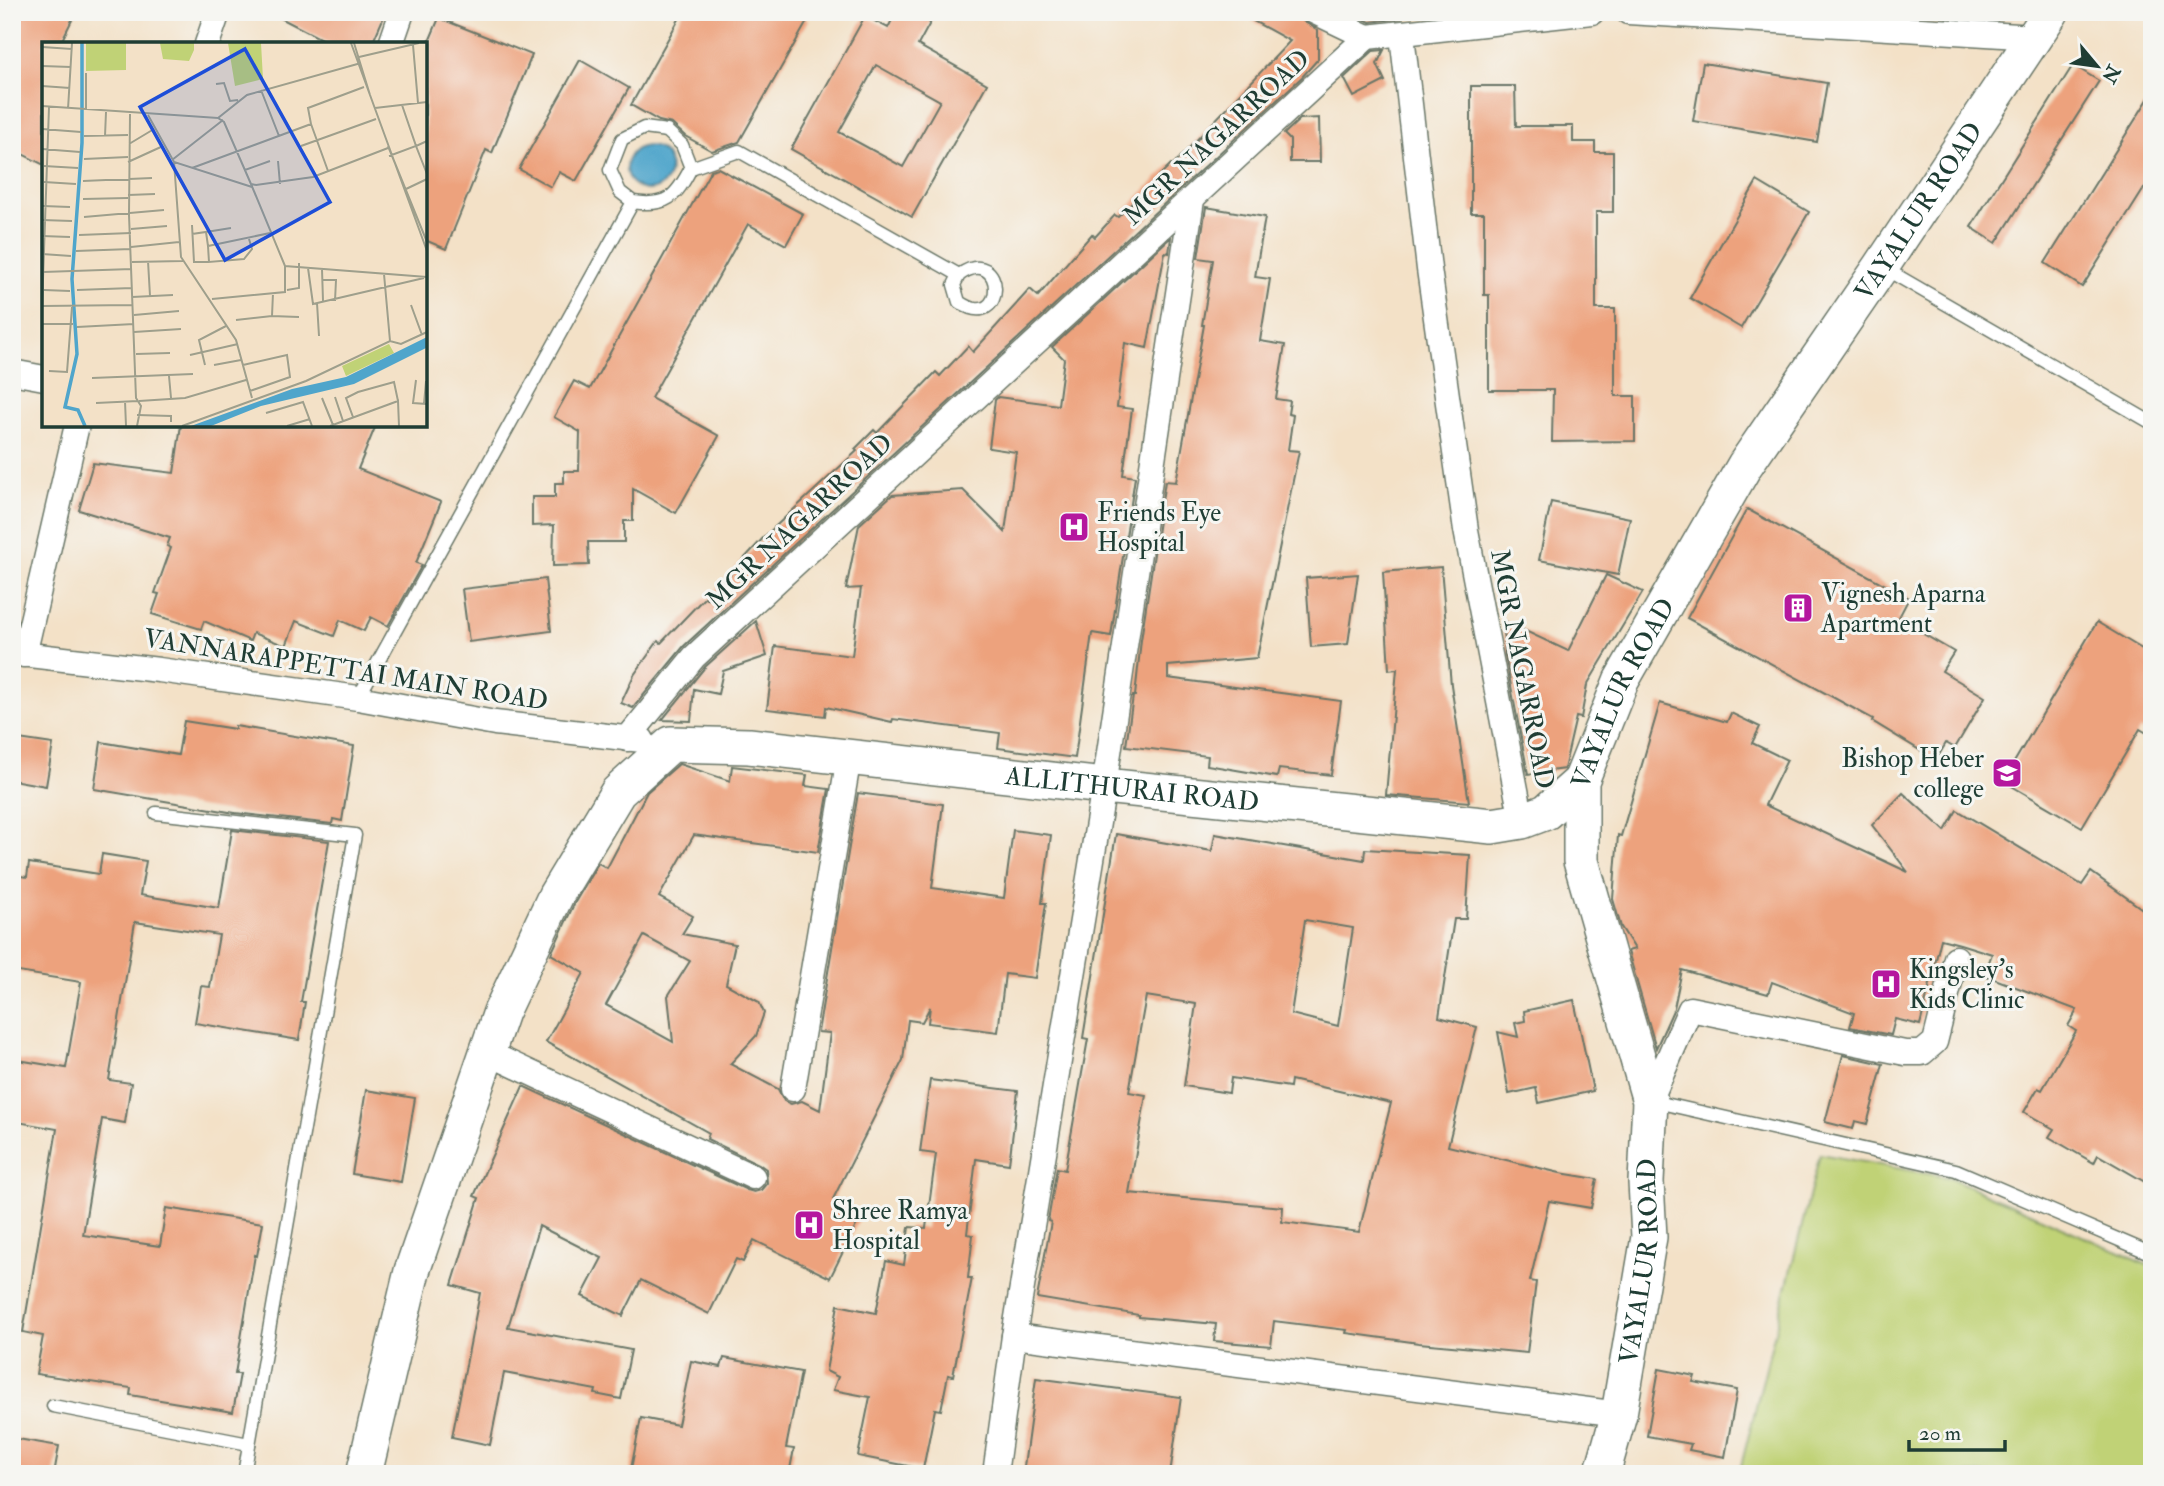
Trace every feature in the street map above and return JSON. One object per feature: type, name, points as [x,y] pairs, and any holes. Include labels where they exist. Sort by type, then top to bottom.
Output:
[{"type":"main road","name":"VAYALUR ROAD","points":[[1602,1474],[1619,1414],[1649,1237],[1646,1182],[1650,1101],[1581,861],[1581,781],[1621,681],[1745,465],[2043,25]]},
{"type":"main road","name":"ALLITHURAI ROAD","points":[[671,744],[749,746],[1492,826],[1522,821],[1546,812],[1581,781]]},
{"type":"main road","points":[[365,1474],[412,1270],[501,1012],[555,895],[618,792],[671,744]]},
{"type":"street","points":[[207,42],[218,12]]},
{"type":"street","points":[[392,42],[402,12]]},
{"type":"street","points":[[1315,12],[1367,37],[1592,12]]},
{"type":"street","points":[[1628,12],[2043,25]]},
{"type":"street","name":"MGR NAGARROAD","points":[[1402,35],[1429,268],[1466,530],[1522,821]]},
{"type":"street","name":"MGR NAGARROAD","points":[[627,739],[694,657],[1367,37]]},
{"type":"street","points":[[995,1474],[1014,1336],[1104,786],[1192,200]]},
{"type":"street","points":[[12,372],[42,378]]},
{"type":"street","points":[[18,654],[76,427]]},
{"type":"street","name":"VANNARAPPETTAI MAIN ROAD","points":[[18,654],[159,670],[358,698],[495,723],[671,744]]},
{"type":"street","points":[[793,1089],[849,757]]},
{"type":"street","points":[[1650,1101],[1690,1009],[1905,1053],[1922,1053],[1935,1041],[1956,958]]},
{"type":"street","points":[[486,1052],[752,1177]]},
{"type":"street","points":[[1014,1336],[1619,1414]]},
{"type":"lane","points":[[691,168],[682,145],[667,131],[644,128],[622,139],[610,170],[620,192],[633,202],[653,205],[665,201],[681,188],[691,168],[739,151],[959,275]]},
{"type":"lane","points":[[358,698],[633,202]]},
{"type":"lane","points":[[1881,267],[2152,423]]},
{"type":"lane","points":[[156,813],[355,835],[244,1474]]},
{"type":"lane","points":[[1650,1101],[1956,1170],[2152,1254]]},
{"type":"lane","points":[[53,1406],[249,1444]]},
{"type":"green space","points":[[1820,1154],[1951,1178],[2152,1267],[2152,1474],[1739,1474]]},
{"type":"water","points":[[648,146],[663,153],[670,168],[663,183],[648,190],[633,183],[626,168],[633,153]]},
{"type":"building","points":[[12,12],[76,12],[61,42],[42,42],[42,164],[12,149]]},
{"type":"building","points":[[269,12],[386,12],[373,42],[327,42]]},
{"type":"building","points":[[683,12],[793,12],[808,20],[739,142],[712,151],[685,136],[672,124],[659,121],[631,105]]},
{"type":"building","points":[[896,12],[936,12],[918,45],[987,84],[912,217],[791,149],[865,16],[888,28]],"holes":[[[876,65],[940,101],[903,167],[839,132]]]},
{"type":"building","points":[[1237,12],[1300,12],[1303,21],[1318,30],[1318,59],[1302,77],[684,646],[633,708],[621,703],[634,675],[658,641],[661,643],[705,597],[707,599],[765,536],[857,451],[855,449],[874,430],[877,433],[936,372],[940,376],[968,346],[973,352],[1030,289],[1038,296],[1092,234],[1095,237],[1115,215],[1118,217],[1171,164],[1173,165],[1290,41]]},
{"type":"building","points":[[1350,12],[1405,12],[1402,18],[1370,22]]},
{"type":"building","points":[[439,18],[532,55],[492,153],[486,150],[446,249],[427,241],[427,46]]},
{"type":"building","points":[[1384,50],[1377,64],[1385,81],[1354,97],[1344,78],[1373,51]]},
{"type":"building","points":[[580,60],[629,88],[576,181],[559,172],[551,187],[519,169]]},
{"type":"building","points":[[1703,63],[1827,83],[1817,142],[1693,121]]},
{"type":"building","points":[[2073,65],[2099,81],[1996,243],[1971,227]]},
{"type":"building","points":[[1471,86],[1515,86],[1516,126],[1573,126],[1573,142],[1595,142],[1595,152],[1613,152],[1613,212],[1596,212],[1596,309],[1615,309],[1615,396],[1635,396],[1635,441],[1552,442],[1553,390],[1489,390],[1489,295],[1484,295],[1484,213],[1471,213]]},
{"type":"building","points":[[2152,93],[2152,176],[2082,287],[2045,263]]},
{"type":"building","points":[[1319,118],[1320,162],[1290,162],[1290,140],[1284,134],[1300,119]]},
{"type":"building","points":[[718,168],[803,214],[786,245],[748,224],[651,398],[719,436],[676,513],[633,489],[633,521],[624,521],[624,542],[588,542],[589,565],[553,566],[554,525],[532,526],[532,497],[555,497],[555,483],[564,483],[564,471],[579,471],[580,432],[554,417],[574,381],[590,389],[711,170]]},
{"type":"building","points":[[1757,181],[1809,212],[1741,328],[1690,298]]},
{"type":"building","points":[[1206,207],[1265,217],[1255,277],[1270,279],[1260,341],[1285,345],[1276,399],[1290,401],[1288,414],[1293,415],[1288,450],[1299,451],[1257,658],[1168,666],[1168,678],[1341,701],[1331,775],[1279,769],[1277,777],[1207,765],[1208,756],[1126,746],[1165,481],[1176,482],[1204,325],[1213,260],[1198,258]]},
{"type":"building","points":[[1171,237],[1169,253],[1165,252],[1147,348],[1125,343],[1117,407],[1132,409],[1123,475],[1135,477],[1111,636],[1092,633],[1075,758],[998,748],[1000,733],[893,719],[892,722],[826,707],[825,716],[767,709],[775,646],[852,656],[861,588],[846,589],[859,525],[892,495],[963,490],[1005,532],[1016,452],[989,448],[995,400],[998,397],[1058,405],[1064,359],[1052,347]]},
{"type":"building","points":[[181,427],[375,427],[358,469],[441,502],[416,563],[422,565],[388,626],[371,617],[364,631],[340,620],[334,636],[296,621],[286,646],[253,633],[250,641],[204,621],[201,629],[152,614],[159,594],[155,593],[171,548],[167,546],[170,538],[79,510],[93,463],[174,473]]},
{"type":"building","points":[[1551,502],[1630,518],[1618,575],[1539,560]]},
{"type":"building","name":"Vignesh Aparna Apartment","points":[[1747,509],[1909,598],[1898,619],[1954,652],[1942,671],[1985,697],[1955,748],[1946,743],[1936,760],[1872,721],[1873,719],[1687,618]]},
{"type":"building","points":[[1441,567],[1451,685],[1469,802],[1386,795],[1397,669],[1389,670],[1383,572]]},
{"type":"building","points":[[1358,574],[1348,644],[1311,647],[1306,578]]},
{"type":"building","points":[[1606,575],[1643,592],[1587,685],[1581,718],[1576,717],[1564,769],[1528,774],[1505,655],[1504,621],[1568,651]]},
{"type":"building","points":[[545,579],[551,631],[469,642],[462,589]]},
{"type":"building","points":[[756,621],[767,656],[723,671],[718,694],[694,689],[691,721],[662,720],[705,667]]},
{"type":"building","points":[[2097,622],[2152,655],[2152,736],[2140,729],[2082,827],[2003,781]]},
{"type":"building","points":[[1660,703],[1727,722],[1731,713],[1760,727],[1752,743],[1787,760],[1765,805],[1908,872],[1872,825],[1903,793],[1945,831],[1957,810],[2082,885],[2091,872],[2152,916],[2152,1186],[2098,1155],[2094,1163],[2049,1137],[2054,1129],[2024,1112],[2038,1088],[2042,1090],[2076,1031],[2068,1026],[2077,1010],[1984,975],[1992,954],[1960,944],[1941,939],[1920,1025],[1895,1019],[1891,1035],[1850,1027],[1854,1013],[1772,982],[1768,994],[1682,970],[1674,1008],[1656,1048],[1628,951],[1635,949],[1621,927],[1613,899],[1618,835],[1621,836]]},
{"type":"building","points":[[184,721],[235,729],[235,726],[354,746],[342,821],[333,819],[332,824],[235,813],[94,789],[101,742],[178,755]]},
{"type":"building","points":[[12,738],[53,744],[46,786],[12,780]]},
{"type":"building","points":[[679,764],[730,781],[732,766],[807,775],[805,786],[829,789],[818,852],[694,835],[659,897],[693,916],[682,934],[735,944],[726,984],[759,1002],[764,1013],[756,1036],[730,1064],[778,1089],[784,1101],[791,1104],[802,1101],[820,1110],[830,1033],[818,1032],[858,793],[943,804],[932,888],[1004,898],[1013,830],[1051,835],[1042,903],[1046,903],[1035,978],[1005,974],[998,1032],[928,1023],[930,1007],[922,1022],[908,1020],[903,1060],[833,1199],[862,1214],[830,1278],[754,1240],[743,1262],[736,1259],[709,1314],[641,1280],[623,1316],[582,1296],[602,1258],[539,1226],[508,1327],[631,1350],[621,1399],[595,1394],[596,1390],[504,1373],[490,1445],[452,1437],[480,1293],[452,1285],[479,1198],[474,1196],[523,1086],[747,1190],[761,1190],[767,1183],[766,1169],[759,1164],[707,1139],[709,1133],[546,1042],[584,973],[551,954],[574,904],[598,863],[607,868],[647,792]],"holes":[[[644,936],[690,961],[668,996],[673,1042],[606,1005]]]},
{"type":"building","points":[[232,830],[329,841],[301,1002],[305,1002],[299,1040],[195,1023],[201,986],[210,987],[219,935],[135,922],[109,1080],[131,1083],[125,1123],[102,1119],[83,1235],[160,1246],[166,1208],[263,1223],[235,1374],[240,1374],[233,1412],[130,1395],[131,1388],[36,1374],[43,1336],[23,1332],[57,1129],[12,1121],[12,1059],[66,1068],[81,982],[12,971],[12,875],[27,877],[29,863],[99,874],[102,854],[146,861],[140,895],[219,908]]},
{"type":"building","points":[[1116,834],[1212,851],[1215,834],[1364,860],[1365,849],[1470,855],[1466,919],[1454,919],[1439,1017],[1477,1027],[1448,1146],[1560,1173],[1597,1179],[1591,1208],[1549,1201],[1530,1281],[1536,1282],[1527,1353],[1419,1343],[1274,1321],[1271,1346],[1214,1341],[1216,1324],[1139,1317],[1037,1298],[1051,1222],[1048,1221],[1057,1168],[1065,1170],[1088,1039],[1083,1038]],"holes":[[[1305,920],[1353,928],[1338,1026],[1291,1014]],[[1146,996],[1196,1004],[1184,1086],[1229,1093],[1231,1078],[1290,1087],[1291,1080],[1391,1103],[1359,1232],[1282,1222],[1283,1207],[1129,1193],[1146,1095],[1129,1092]]]},
{"type":"building","points":[[1574,1000],[1593,1091],[1539,1103],[1536,1088],[1509,1094],[1498,1032],[1518,1037],[1515,1023],[1525,1021],[1524,1011]]},
{"type":"building","points":[[1843,1055],[1883,1064],[1867,1124],[1855,1121],[1853,1129],[1825,1122]]},
{"type":"building","points":[[930,1080],[1018,1091],[1009,1164],[976,1159],[967,1234],[973,1235],[968,1278],[972,1278],[953,1376],[948,1375],[941,1410],[935,1409],[923,1469],[858,1456],[870,1397],[833,1390],[838,1377],[826,1371],[838,1305],[876,1313],[886,1261],[904,1265],[909,1227],[926,1228],[936,1154],[920,1152]]},
{"type":"building","points":[[366,1090],[415,1098],[401,1182],[352,1174]]},
{"type":"building","points":[[724,1358],[801,1372],[786,1448],[794,1449],[789,1474],[630,1474],[641,1418],[678,1425],[691,1361],[721,1367]]},
{"type":"building","points":[[1659,1369],[1695,1376],[1693,1382],[1737,1390],[1725,1457],[1689,1450],[1691,1444],[1647,1436]]},
{"type":"building","points":[[1036,1378],[1181,1397],[1170,1474],[1023,1474]]},
{"type":"building","points":[[12,1438],[59,1446],[54,1474],[12,1474]]},
{"type":"place","name":"Friends Eye Hospital","points":[[1074,527]]},
{"type":"place","name":"Vignesh Aparna Apartment","points":[[1798,608]]},
{"type":"place","name":"Bishop Heber college","points":[[2007,773]]},
{"type":"place","name":"Kingsley's Kids Clinic","points":[[1886,984]]},
{"type":"place","name":"Shree Ramya Hospital","points":[[809,1225]]}]
